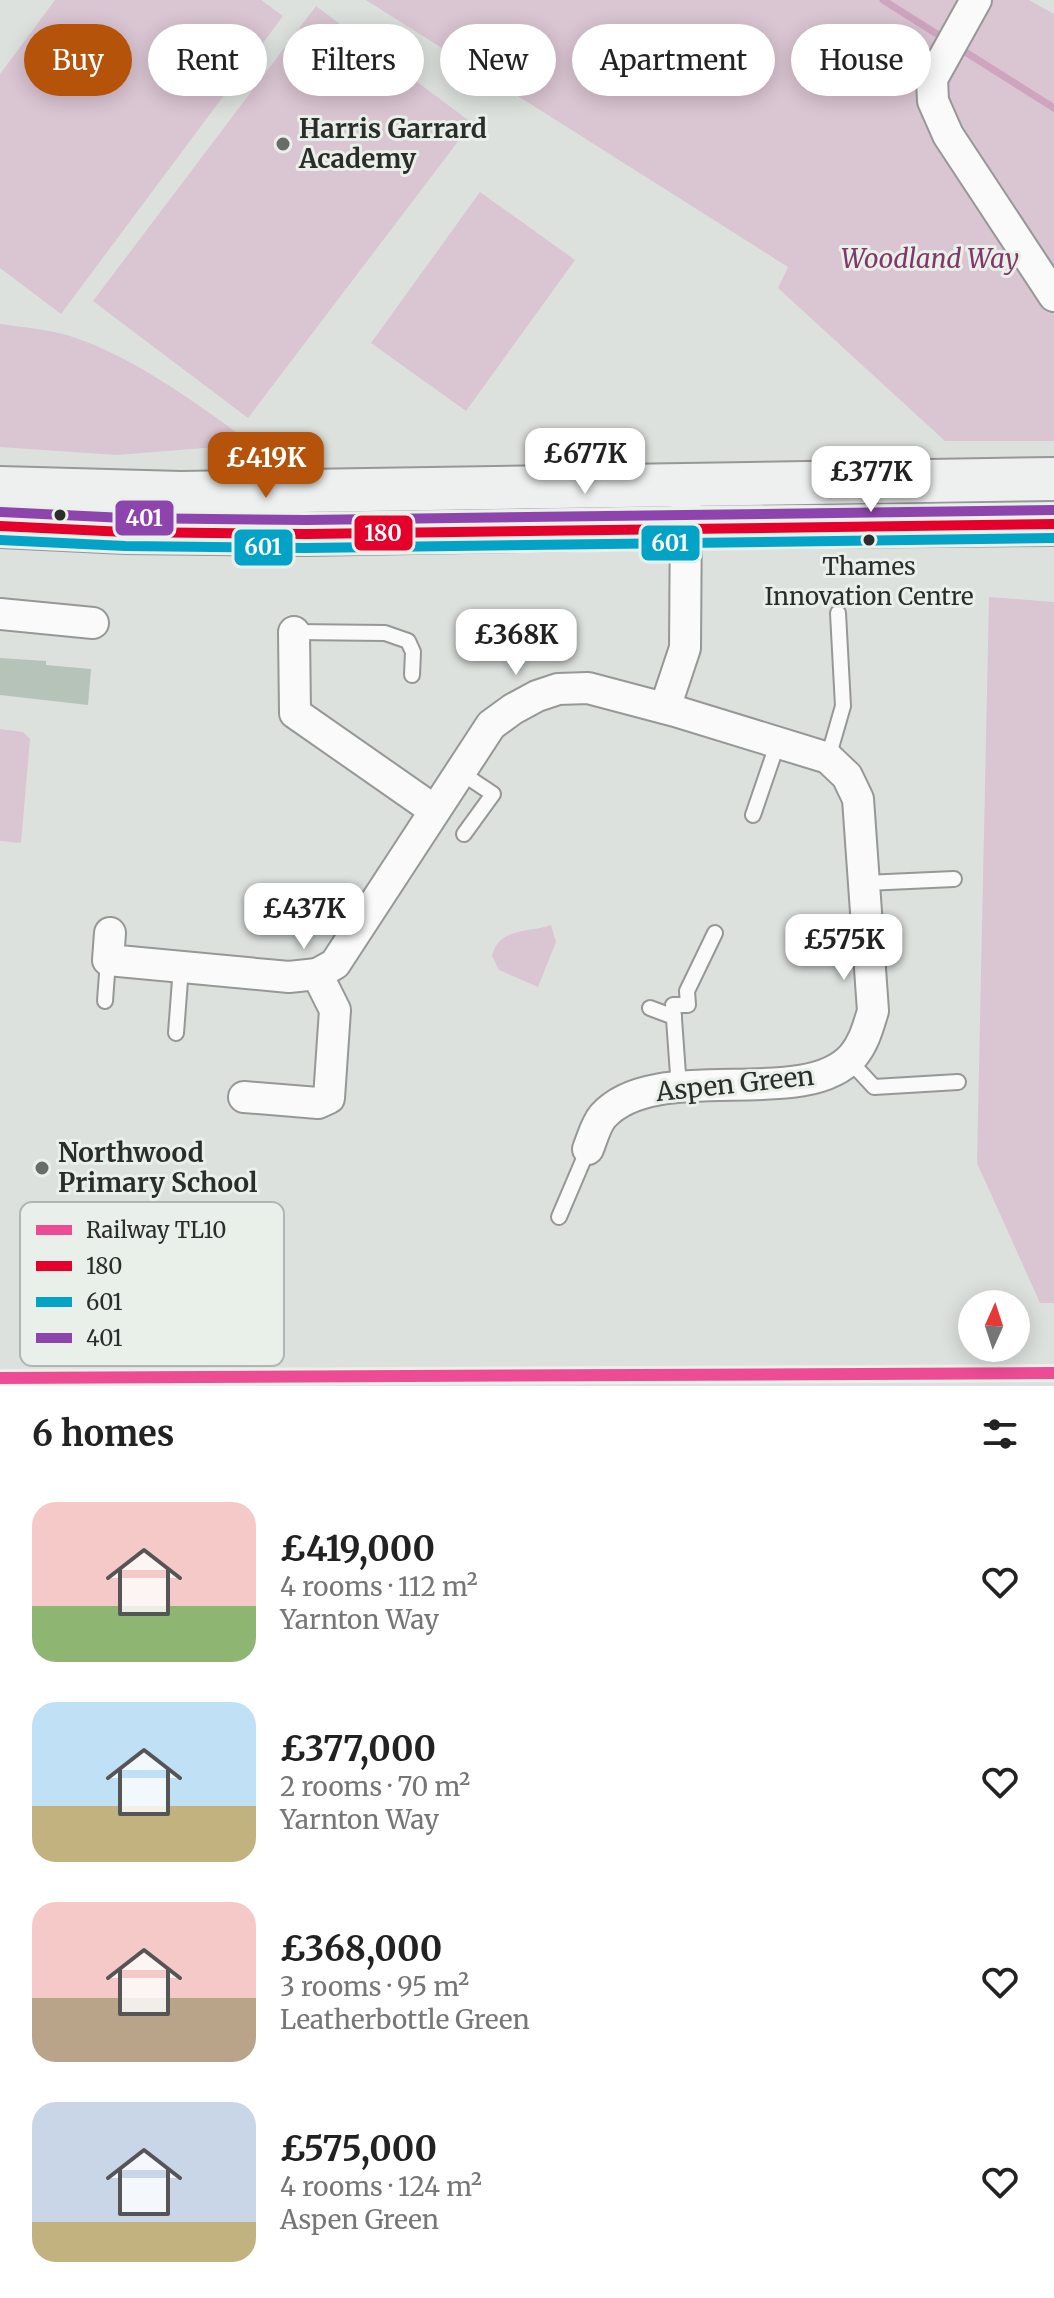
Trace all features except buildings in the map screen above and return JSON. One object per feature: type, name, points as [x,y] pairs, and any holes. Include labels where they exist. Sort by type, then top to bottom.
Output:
[{"type":"street","points":[[975,5],[932,79],[933,101],[948,135],[1054,296]]},
{"type":"street","points":[[0,488],[181,493],[1054,479]]},
{"type":"street","points":[[665,708],[685,648],[687,484]]},
{"type":"street","points":[[0,526],[125,532],[306,534],[1054,524]]},
{"type":"street","points":[[0,614],[93,623]]},
{"type":"street","points":[[294,632],[295,713],[434,810]]},
{"type":"street","points":[[109,946],[181,967],[289,977],[317,974],[335,964],[491,725],[513,709],[558,689],[588,688],[828,758]]},
{"type":"street","name":"Aspen Green","points":[[588,1149],[601,1117],[634,1096],[660,1089],[806,1080],[832,1072],[849,1060],[865,1038],[873,1011],[858,799],[847,776],[828,758]]},
{"type":"street","points":[[244,1097],[318,1103],[329,1098],[335,1010],[317,974]]},
{"type":"lane","points":[[828,758],[843,706],[838,613]]},
{"type":"lane","points":[[294,632],[385,633],[397,636],[408,641],[413,652],[412,675]]},
{"type":"lane","points":[[753,815],[778,742]]},
{"type":"lane","points":[[460,772],[493,794],[464,834]]},
{"type":"lane","points":[[865,883],[954,879]]},
{"type":"lane","points":[[679,1088],[673,1005],[688,1005],[687,991],[715,933]]},
{"type":"lane","points":[[105,1001],[109,946]]},
{"type":"lane","points":[[176,1033],[181,967]]},
{"type":"lane","points":[[650,1008],[674,1017]]},
{"type":"lane","points":[[849,1060],[874,1087],[958,1082]]},
{"type":"lane","points":[[559,1217],[588,1149]]},
{"type":"green space","points":[[55,0],[261,0],[283,16],[267,37],[267,24],[148,24],[148,96],[223,96],[61,314],[0,268],[0,74],[24,42],[24,96],[132,96],[132,24],[37,24]]},
{"type":"green space","name":"Woodland Way","points":[[366,0],[1029,0],[1054,14],[1054,441],[945,441],[778,288],[788,267],[518,96],[556,96],[556,24],[440,24],[440,47],[424,37],[424,24],[404,24]]},
{"type":"green space","points":[[316,6],[340,24],[302,24]]},
{"type":"green space","points":[[283,50],[283,96],[424,96],[424,87],[472,123],[248,418],[93,301],[248,96],[267,96],[267,71]]},
{"type":"green space","points":[[480,192],[575,260],[466,411],[371,343]]},
{"type":"green space","points":[[0,324],[67,335],[92,344],[164,382],[253,444],[117,455],[0,447]]},
{"type":"green space","points":[[989,597],[1054,602],[1054,1303],[1040,1303],[977,1163]]},
{"type":"green space","points":[[0,729],[23,732],[30,739],[21,843],[0,841]]},
{"type":"green space","points":[[551,925],[556,942],[538,987],[499,970],[492,956],[501,940]]},
{"type":"waterway","points":[[883,0],[945,39]]},
{"type":"waterway","points":[[959,48],[1054,108]]},
{"type":"rail line","name":"TL10","points":[[0,1378],[1054,1373]]},
{"type":"transit line","name":"401","points":[[1,512],[125,518],[306,520],[1054,510]]},
{"type":"transit line","name":"180","points":[[0,526],[125,532],[306,534],[1054,524]]},
{"type":"transit line","name":"601","points":[[0,540],[125,546],[306,548],[1054,538]]},
{"type":"place","name":"Harris Garrard Academy","points":[[283,144]]},
{"type":"place","name":"Thames Innovation Centre","points":[[869,540]]},
{"type":"place","name":"Northwood Primary School","points":[[42,1168]]}]
